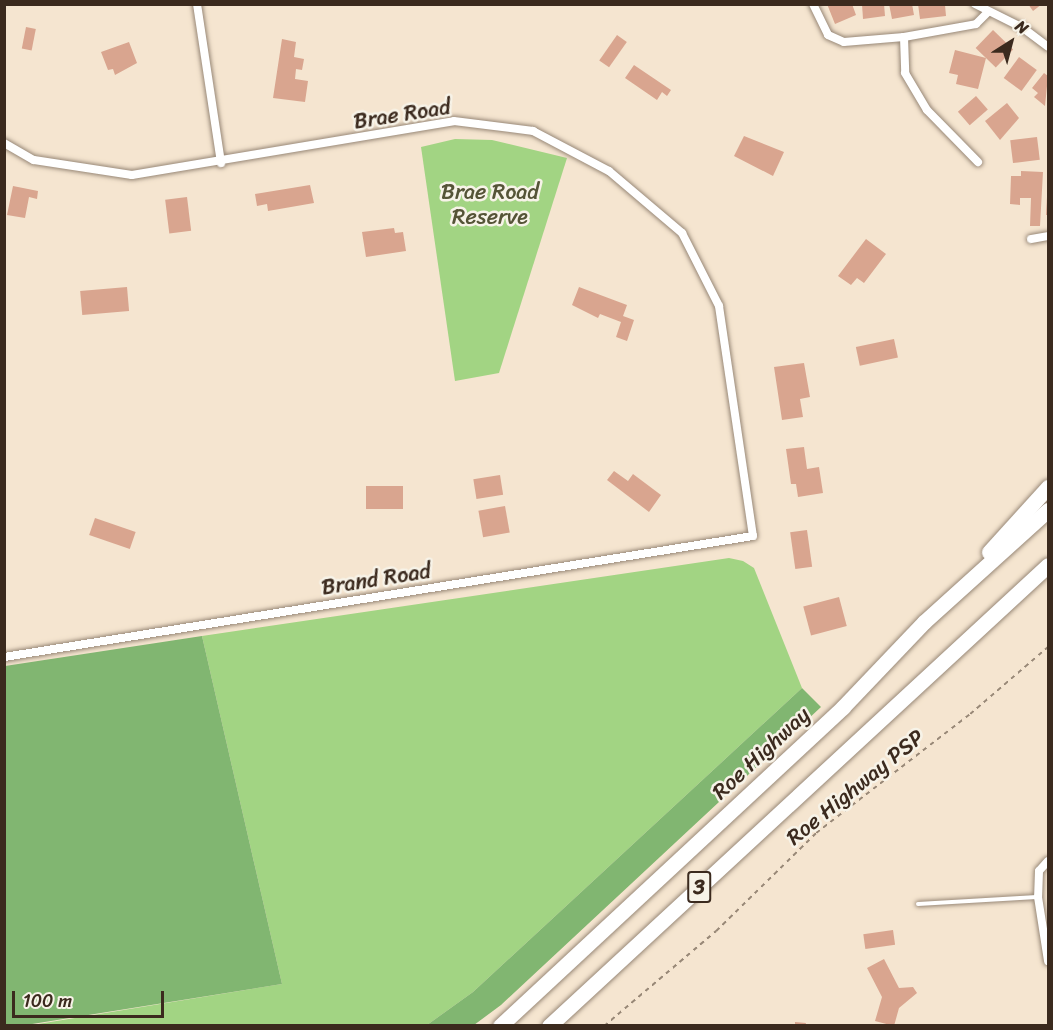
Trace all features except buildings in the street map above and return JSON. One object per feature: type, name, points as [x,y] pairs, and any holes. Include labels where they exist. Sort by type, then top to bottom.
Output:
[{"type":"highway","points":[[924,622],[1048,487]]},
{"type":"highway","name":"Roe Highway","points":[[500,1026],[843,707],[924,622],[1048,510]]},
{"type":"highway","name":"3","points":[[549,1026],[1048,565]]},
{"type":"street","points":[[197,4],[221,163]]},
{"type":"street","points":[[813,4],[824,30],[838,41],[904,37],[976,24],[988,12]]},
{"type":"street","points":[[975,4],[1023,28],[1048,47]]},
{"type":"street","points":[[904,37],[905,73],[910,82],[927,110],[978,162]]},
{"type":"street","name":"Brae Road","points":[[4,143],[34,160],[132,175],[221,163],[454,121],[533,131],[609,171],[682,232],[719,306],[753,536]]},
{"type":"street","points":[[1031,239],[1048,236]]},
{"type":"street","name":"Brand Road","points":[[4,657],[753,536]]},
{"type":"street","points":[[1048,861],[1039,871],[1038,897],[1048,961]]},
{"type":"lane","points":[[918,904],[1038,897]]},
{"type":"path","name":"Roe Highway PSP","points":[[604,1026],[723,925],[816,833],[970,714],[1048,647]]},
{"type":"green space","name":"Brae Road Reserve","points":[[455,139],[492,140],[567,158],[499,373],[455,381],[421,147]]},
{"type":"green space","points":[[729,558],[743,561],[754,568],[802,688],[473,992],[427,1025],[26,1026],[282,984],[202,636]]},
{"type":"green space","points":[[202,636],[282,984],[26,1025],[5,1025],[5,666]]},
{"type":"green space","points":[[802,688],[821,707],[501,1005],[474,1025],[427,1025],[473,992]]}]
